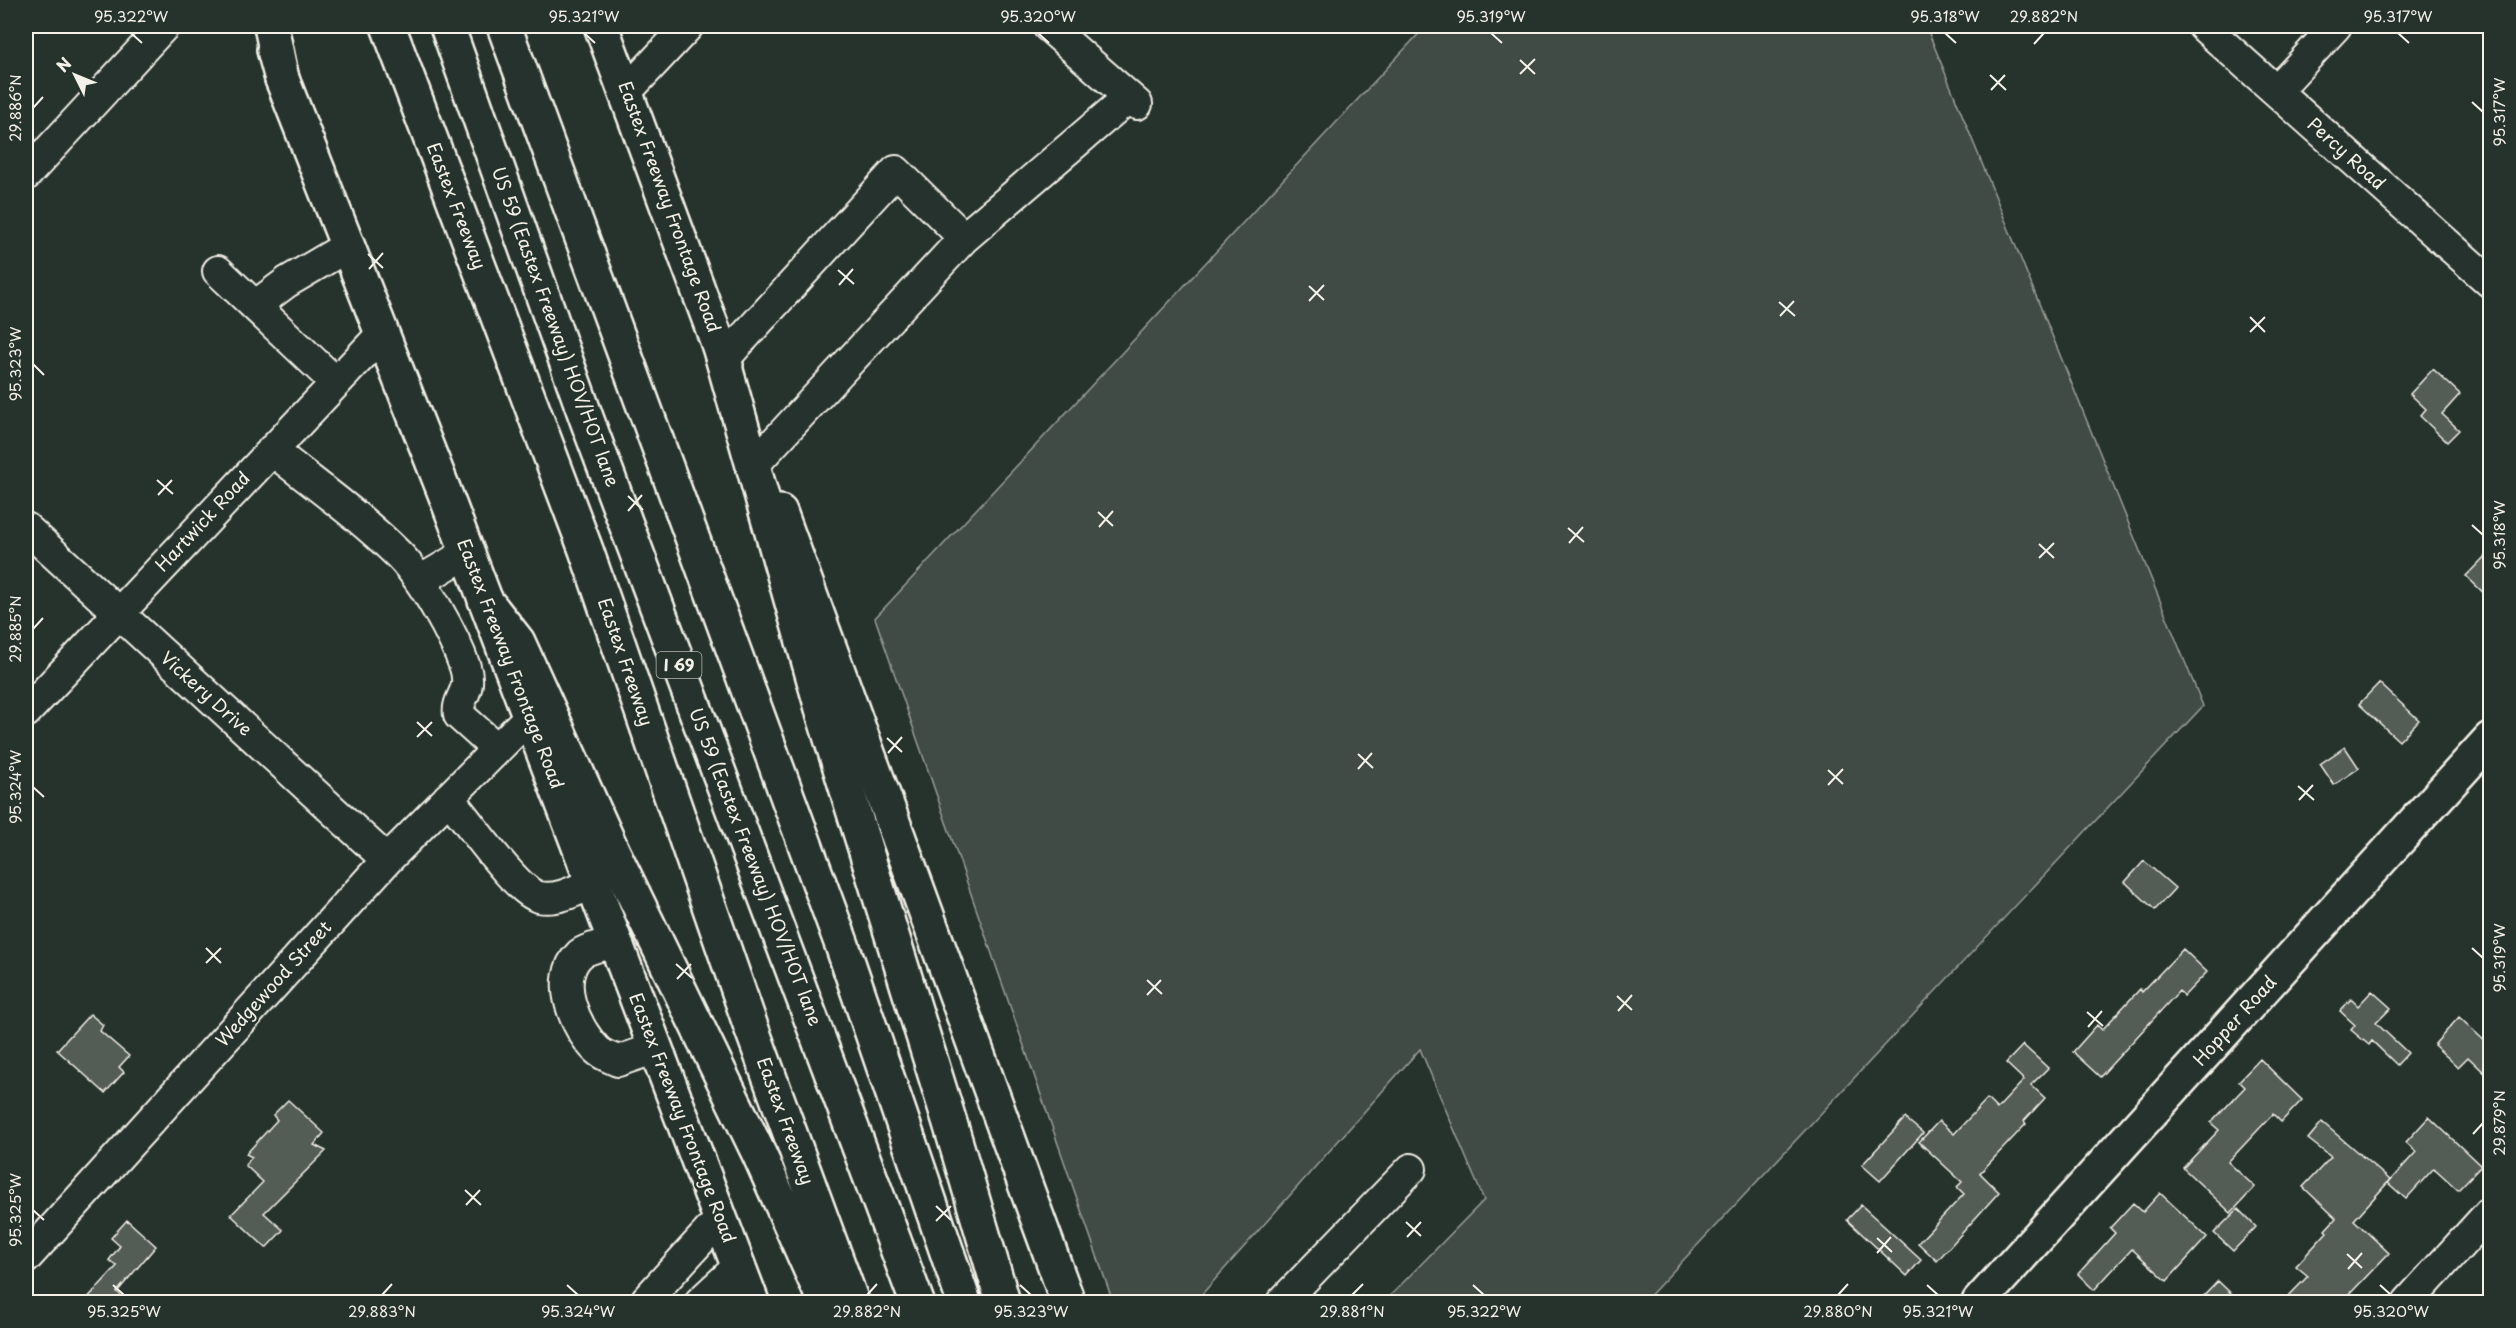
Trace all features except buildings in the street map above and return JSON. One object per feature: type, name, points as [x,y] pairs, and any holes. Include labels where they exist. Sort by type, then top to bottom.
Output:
[{"type":"main road","name":"Eastex Freeway Frontage Road","points":[[266,26],[282,79],[530,716],[752,1302]]},
{"type":"main road","points":[[272,26],[282,79]]},
{"type":"main road","name":"Eastex Freeway","points":[[388,26],[586,550],[751,1027],[852,1302]]},
{"type":"main road","name":"US 59 (Eastex Freeway) HOV/HOT lane","points":[[447,26],[587,420],[917,1302]]},
{"type":"main road","points":[[504,26],[838,933],[964,1302]]},
{"type":"main road","name":"Eastex Freeway Frontage Road","points":[[601,26],[627,91],[1068,1302]]},
{"type":"main road","points":[[721,349],[825,719],[1003,1302]]},
{"type":"main road","points":[[485,600],[518,642],[613,852],[760,1156],[825,1302]]},
{"type":"main road","name":"Hopper Road","points":[[1979,1302],[2490,739]]},
{"type":"street","points":[[26,175],[164,26]]},
{"type":"street","points":[[627,91],[688,26]]},
{"type":"street","points":[[760,458],[964,238],[1133,100],[1048,26]]},
{"type":"street","name":"Percy Road","points":[[2203,26],[2490,282]]},
{"type":"street","points":[[2276,92],[2336,26]]},
{"type":"street","points":[[721,349],[896,171],[964,238]]},
{"type":"street","points":[[255,306],[287,282],[348,246]]},
{"type":"street","points":[[218,271],[335,382]]},
{"type":"street","name":"Hartwick Road","points":[[26,712],[382,334]]},
{"type":"street","points":[[272,450],[400,556],[420,581],[455,644],[465,668],[468,685],[459,705],[459,715],[496,749]]},
{"type":"street","name":"Vickery Drive","points":[[26,528],[387,860]]},
{"type":"street","points":[[420,581],[467,553]]},
{"type":"street","name":"Wedgewood Street","points":[[26,1258],[387,860],[530,716]]},
{"type":"street","points":[[448,798],[515,880],[538,897],[559,896],[593,883]]},
{"type":"street","points":[[615,941],[581,953],[569,971],[569,994],[579,1028],[599,1052],[618,1061],[656,1048]]},
{"type":"street","points":[[1281,1302],[1411,1169]]},
{"type":"street","points":[[2408,1302],[2490,1212]]},
{"type":"street","points":[[645,1302],[720,1219]]},
{"type":"street","points":[[700,1302],[739,1266]]},
{"type":"shaded area","points":[[1426,26],[1926,26],[2203,706],[1644,1302],[1384,1302],[1484,1200],[1420,1049],[1195,1302],[1113,1302],[875,618]]}]
